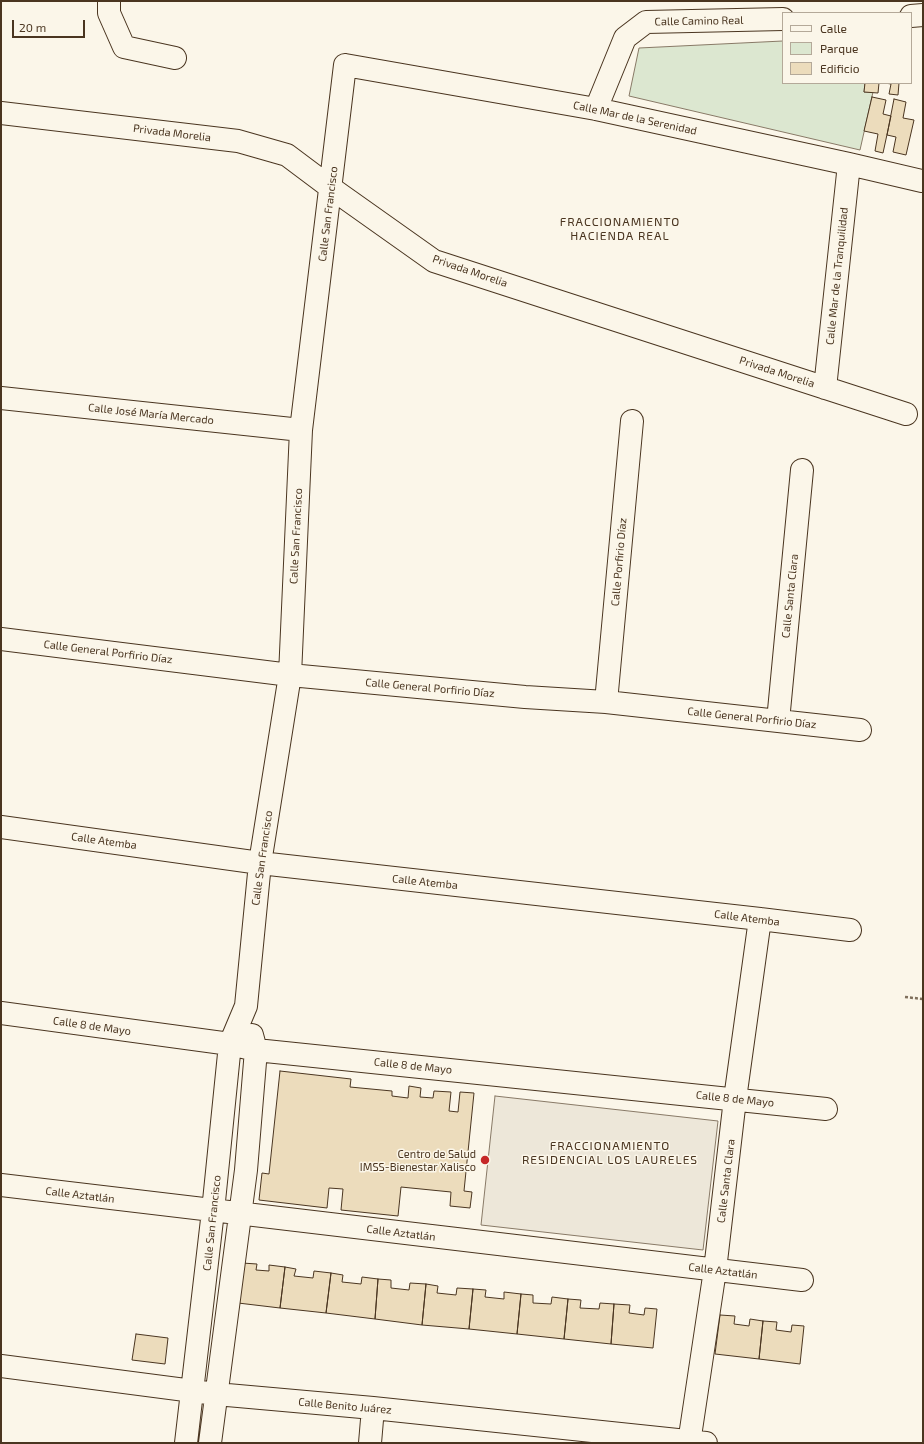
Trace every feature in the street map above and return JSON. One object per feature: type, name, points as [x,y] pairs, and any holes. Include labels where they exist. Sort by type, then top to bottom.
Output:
[{"type":"street","points":[[109,1],[110,13],[124,47],[174,58]]},
{"type":"street","points":[[912,16],[923,15]]},
{"type":"street","name":"Calle Camino Real","points":[[596,109],[625,38],[646,22],[782,19]]},
{"type":"street","name":"Calle Mar de la Serenidad","points":[[346,65],[596,109],[922,181]]},
{"type":"street","name":"Calle San Francisco","points":[[186,1443],[214,1211],[230,1044],[246,1006],[260,863],[290,676],[301,430],[346,65]]},
{"type":"street","name":"Privada Morelia","points":[[1,113],[238,141],[287,156],[434,261],[906,414]]},
{"type":"street","name":"Calle Mar de la Tranquilidad","points":[[825,388],[849,164]]},
{"type":"street","name":"Calle José María Mercado","points":[[1,398],[301,430]]},
{"type":"street","name":"Calle Porfirio Díaz","points":[[606,702],[632,421]]},
{"type":"street","name":"Calle Santa Clara","points":[[778,721],[802,470]]},
{"type":"street","name":"Calle General Porfirio Díaz","points":[[1,639],[290,676],[525,697],[606,702],[860,730]]},
{"type":"street","name":"Calle Atemba","points":[[1,827],[260,863],[850,930]]},
{"type":"street","name":"Calle Santa Clara","points":[[694,1442],[736,1099],[760,919]]},
{"type":"street","name":"Calle San Francisco","points":[[210,1443],[246,1170],[256,1050],[246,1006]]},
{"type":"street","name":"Calle 8 de Mayo","points":[[1,1013],[230,1044],[256,1050],[826,1109]]},
{"type":"street","name":"Calle Aztatlán","points":[[1,1185],[802,1280]]},
{"type":"street","name":"Calle Benito Juárez","points":[[1,1366],[216,1394],[374,1408],[694,1442]]},
{"type":"street","points":[[370,1443],[374,1408]]},
{"type":"path","points":[[905,997],[923,999]]},
{"type":"green space","points":[[782,41],[782,84],[865,84],[864,92],[873,92],[860,150],[629,96],[639,48]]},
{"type":"shaded area","points":[[495,1096],[718,1121],[703,1250],[481,1225]]},
{"type":"building","points":[[865,84],[879,84],[878,93],[864,92]]},
{"type":"building","points":[[891,84],[899,84],[898,95],[889,94]]},
{"type":"building","points":[[872,97],[886,100],[883,114],[891,116],[883,153],[875,151],[878,134],[864,131]]},
{"type":"building","points":[[894,99],[906,102],[903,118],[914,120],[906,155],[893,152],[896,137],[887,135]]},
{"type":"building","points":[[280,1071],[351,1079],[350,1087],[392,1091],[392,1096],[408,1098],[409,1086],[421,1088],[420,1097],[433,1098],[434,1091],[451,1092],[449,1111],[458,1112],[460,1092],[474,1093],[464,1191],[472,1192],[470,1208],[450,1206],[451,1192],[401,1187],[398,1216],[341,1210],[343,1189],[329,1188],[327,1208],[259,1200],[262,1173],[269,1174]]},
{"type":"building","points":[[242,1263],[257,1264],[256,1270],[269,1271],[269,1265],[285,1267],[280,1308],[238,1303]]},
{"type":"building","points":[[285,1267],[296,1269],[294,1276],[313,1278],[314,1271],[331,1273],[326,1313],[280,1308]]},
{"type":"building","points":[[331,1273],[343,1275],[342,1282],[361,1284],[362,1277],[378,1279],[375,1319],[326,1313]]},
{"type":"building","points":[[378,1279],[391,1280],[391,1288],[409,1290],[410,1283],[426,1284],[422,1325],[375,1319]]},
{"type":"building","points":[[426,1284],[438,1286],[437,1293],[456,1295],[457,1288],[473,1289],[469,1329],[422,1325]]},
{"type":"building","points":[[473,1289],[486,1290],[485,1297],[504,1299],[504,1292],[521,1294],[517,1334],[469,1329]]},
{"type":"building","points":[[521,1294],[533,1295],[533,1303],[551,1304],[552,1297],[568,1299],[564,1339],[517,1334]]},
{"type":"building","points":[[568,1299],[581,1300],[580,1308],[599,1309],[600,1303],[614,1304],[611,1344],[564,1339]]},
{"type":"building","points":[[614,1304],[630,1305],[629,1313],[644,1315],[645,1308],[657,1309],[653,1348],[611,1344]]},
{"type":"building","points":[[720,1315],[735,1316],[734,1324],[749,1326],[750,1319],[763,1321],[759,1359],[715,1354]]},
{"type":"building","points":[[763,1321],[777,1322],[776,1330],[791,1332],[792,1325],[804,1326],[800,1364],[759,1359]]},
{"type":"building","points":[[136,1334],[168,1338],[165,1364],[132,1360]]},
{"type":"place","name":"Centro de Salud IMSS-Bienestar Xalisco","points":[[485,1160]]},
{"type":"district","name":"FRACCIONAMIENTO HACIENDA REAL","points":[[620,229]]},
{"type":"district","name":"FRACCIONAMIENTO RESIDENCIAL LOS LAURELES","points":[[610,1153]]}]
